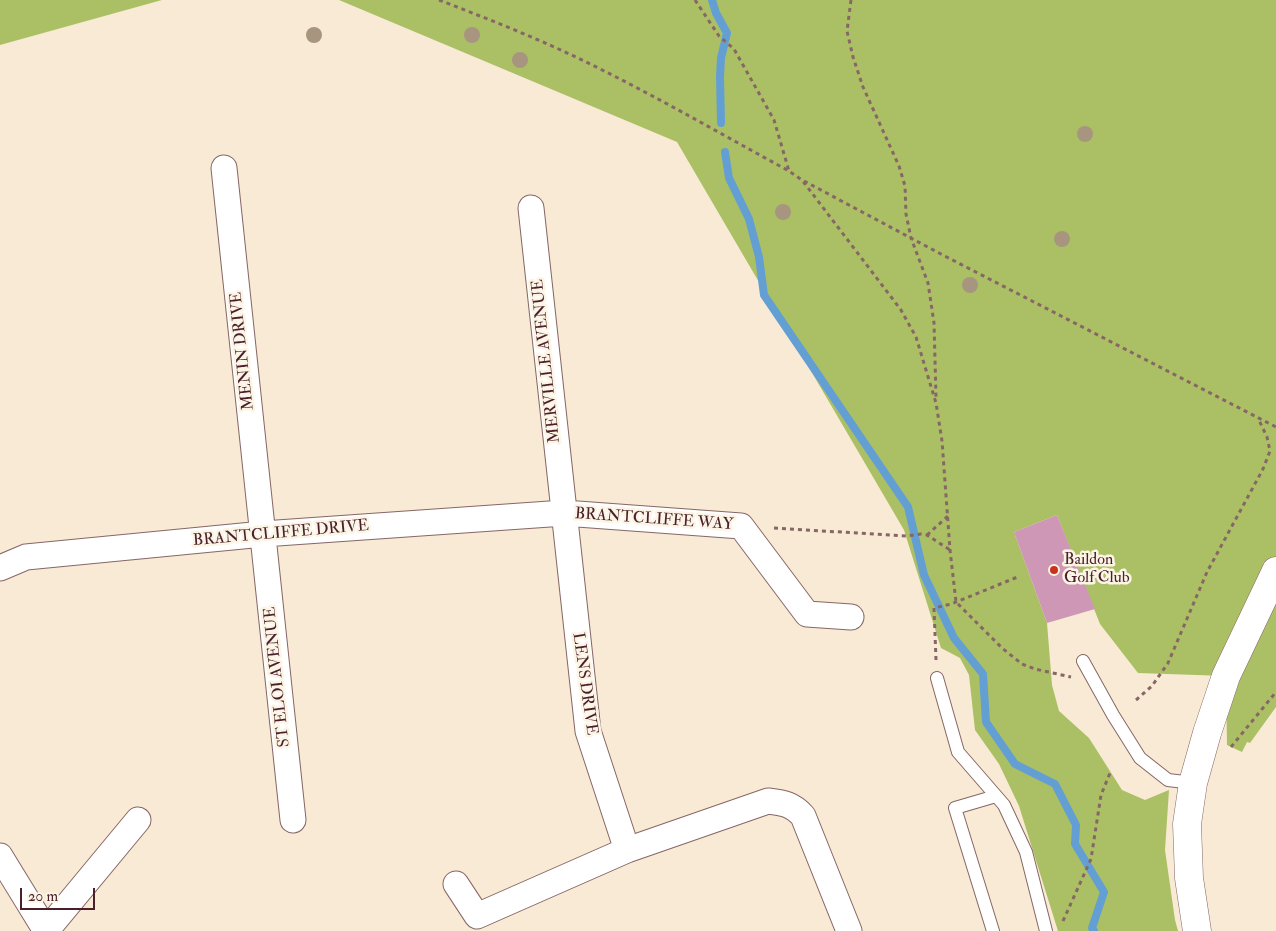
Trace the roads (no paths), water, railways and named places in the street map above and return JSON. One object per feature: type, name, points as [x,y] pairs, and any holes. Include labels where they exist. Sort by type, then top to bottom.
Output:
[{"type":"street","name":"MENIN DRIVE","points":[[224,168],[263,534]]},
{"type":"street","name":"MERVILLE AVENUE","points":[[531,208],[564,513]]},
{"type":"street","name":"BRANTCLIFFE DRIVE","points":[[0,568],[26,557],[263,534],[564,513]]},
{"type":"street","name":"BRANTCLIFFE WAY","points":[[564,513],[741,526],[807,614],[850,617]]},
{"type":"street","name":"LENS DRIVE","points":[[564,513],[588,731],[627,850]]},
{"type":"street","name":"ST ELOI AVENUE","points":[[263,534],[293,820]]},
{"type":"street","points":[[1197,931],[1189,878],[1188,824],[1193,784],[1207,733],[1226,676],[1276,571]]},
{"type":"street","points":[[456,884],[477,916],[627,850],[768,801],[783,803],[795,808],[803,816],[849,931]]},
{"type":"street","points":[[0,856],[46,931],[138,820]]},
{"type":"lane","points":[[1083,662],[1140,758],[1168,780],[1193,784]]},
{"type":"lane","points":[[937,678],[958,752],[1004,805],[1026,852],[1046,931]]},
{"type":"lane","points":[[992,931],[955,808],[996,796]]},
{"type":"waterway","points":[[712,0],[716,13],[727,33],[721,58],[721,123]]},
{"type":"waterway","points":[[725,152],[729,178],[749,219],[759,257],[764,295],[908,507],[924,575],[954,638],[983,674],[986,722],[1015,764],[1055,784],[1076,825],[1075,844],[1104,892],[1092,928],[1094,931]]},
{"type":"place","name":"Baildon Golf Club","points":[[1054,570]]}]
